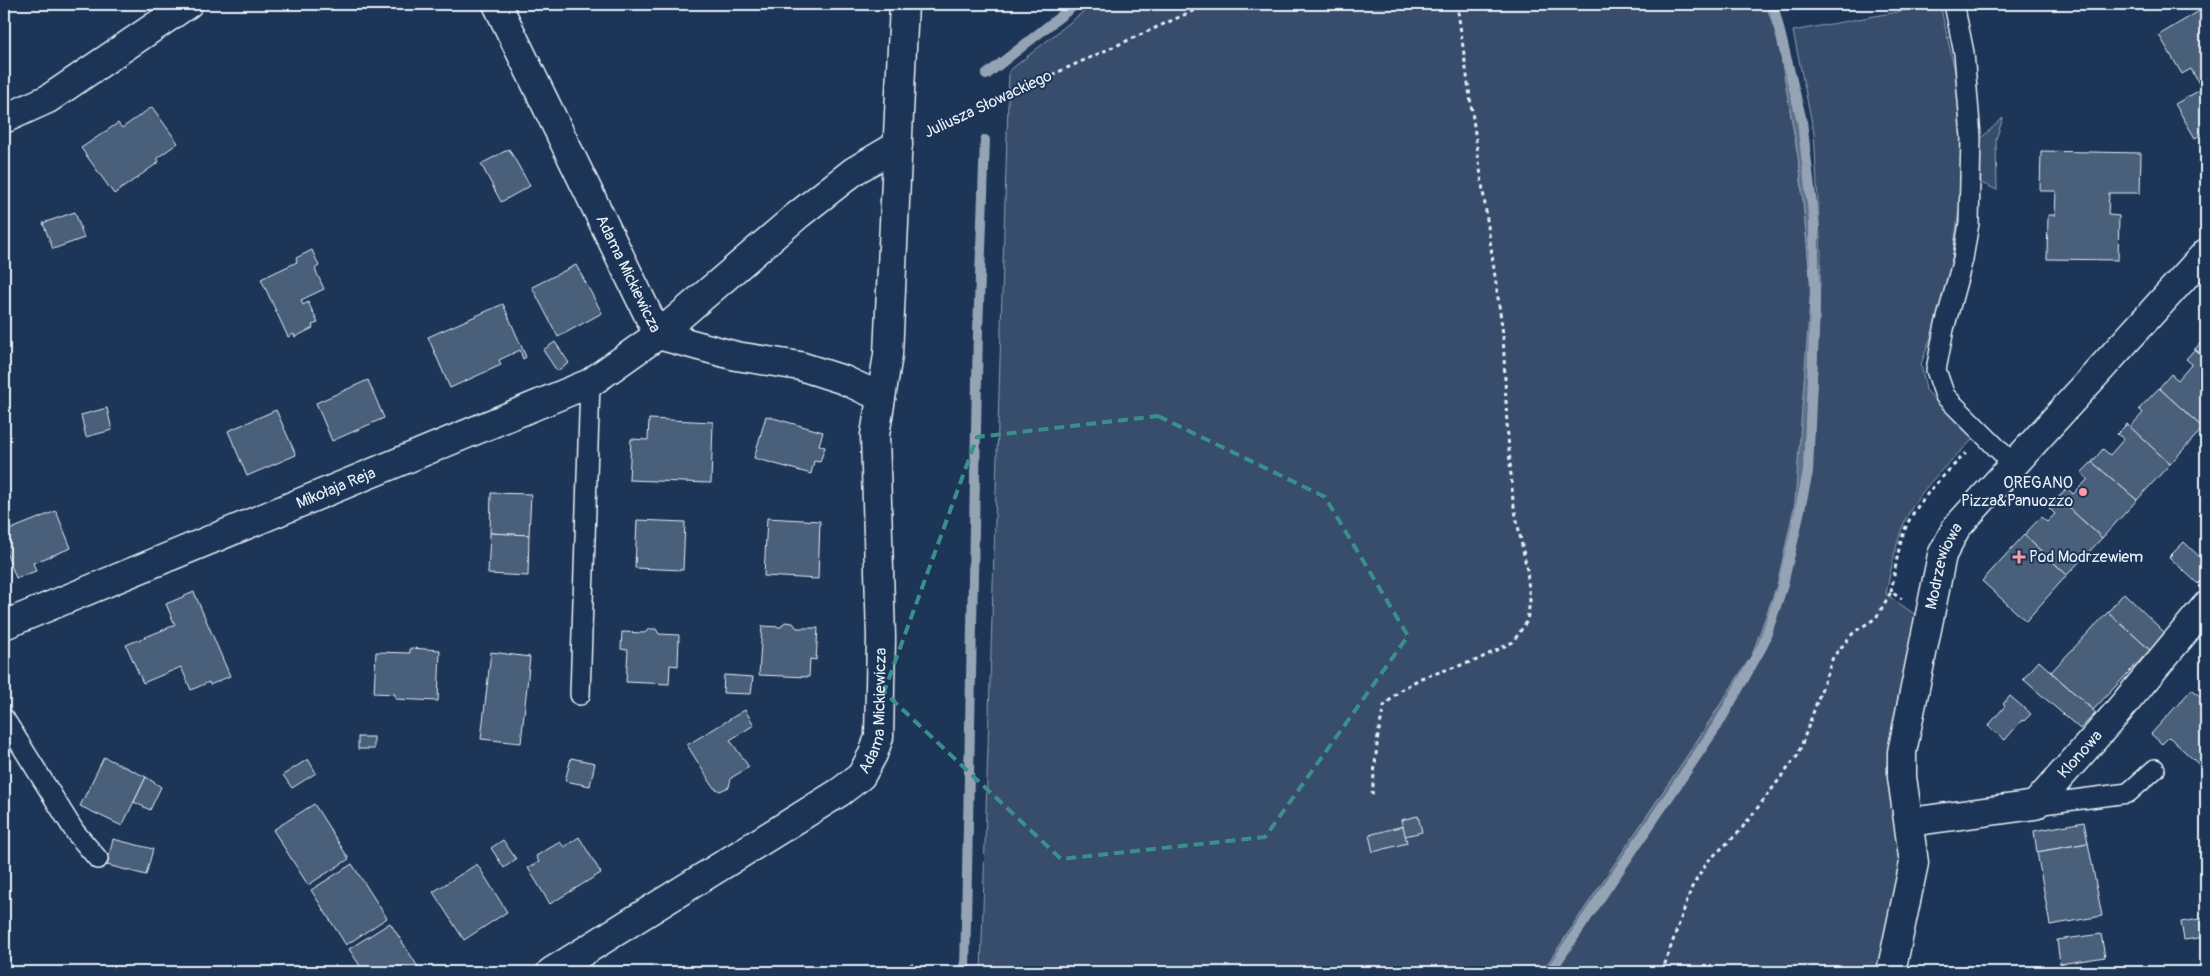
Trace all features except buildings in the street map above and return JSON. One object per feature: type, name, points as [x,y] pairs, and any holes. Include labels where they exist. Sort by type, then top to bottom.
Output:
[{"type":"street","points":[[4,119],[48,99],[188,4]]},
{"type":"street","name":"Adama Mickiewicza","points":[[497,4],[658,335],[736,356],[800,366],[844,380],[881,397]]},
{"type":"street","name":"Juliusza Słowackiego","points":[[898,145],[904,4]]},
{"type":"street","name":"Adama Mickiewicza","points":[[551,972],[816,807],[861,776],[873,754],[879,737],[881,638],[876,435],[888,355],[898,145]]},
{"type":"street","name":"Mikołaja Reja","points":[[4,625],[590,383],[658,335],[854,171],[898,145]]},
{"type":"street","name":"Modrzewiowa","points":[[1891,972],[1914,863],[1910,822],[1902,777],[1902,752],[1942,555],[1956,528],[2206,253]]},
{"type":"street","name":"Klonowa","points":[[2035,805],[2206,606]]},
{"type":"street","points":[[1910,822],[2035,805]]},
{"type":"lane","points":[[1954,4],[1964,52],[1971,137],[1969,223],[1963,259],[1944,329],[1936,370],[1945,396],[2013,464]]},
{"type":"lane","points":[[580,695],[590,383]]},
{"type":"lane","points":[[4,718],[75,832],[98,859]]},
{"type":"lane","points":[[2035,805],[2128,793],[2155,769]]},
{"type":"path","name":"Juliusza Słowackiego","points":[[898,145],[1208,4]]},
{"type":"path","points":[[1372,795],[1378,735],[1384,706],[1399,690],[1421,678],[1477,660],[1513,642],[1527,621],[1530,601],[1527,570],[1514,501],[1507,424],[1503,334],[1457,4]]},
{"type":"path","points":[[1662,972],[1692,887],[1708,861],[1739,832],[1798,755],[1833,656],[1854,632],[1876,618],[1891,592],[1900,547],[1910,518],[1930,490],[1984,434]]},
{"type":"path","points":[[1891,592],[1916,607],[1930,611]]},
{"type":"highlighted area","points":[[1158,416],[1325,497],[1408,636],[1265,837],[1061,859],[884,692],[977,437]]},
{"type":"shaded area","points":[[1093,4],[1766,4],[1778,39],[1800,168],[1811,287],[1805,390],[1816,389],[1821,255],[1814,133],[1793,31],[1940,4],[1962,103],[1962,189],[1951,266],[1936,324],[1921,364],[1926,390],[1973,439],[1934,478],[1910,511],[1898,540],[1886,594],[1917,616],[1890,740],[1887,766],[1901,861],[1878,972],[981,972],[1009,71]]},
{"type":"shaded area","points":[[1766,4],[1773,4],[1802,121],[1814,221],[1815,307],[1808,472],[1795,533],[1782,588],[1763,645],[1719,723],[1550,972],[1542,972],[1689,753],[1752,655],[1777,585],[1795,503],[1811,287],[1800,168],[1778,39]]},
{"type":"shaded area","points":[[2003,118],[1996,139],[1997,190],[1981,183],[1980,139]]},
{"type":"waterway","points":[[986,75],[1076,4]]},
{"type":"waterway","points":[[1550,972],[1719,723],[1763,645],[1782,588],[1795,533],[1808,472],[1815,307],[1814,221],[1802,121],[1773,4]]},
{"type":"waterway","points":[[965,972],[978,331],[985,140]]},
{"type":"place","name":"OREGANO Pizza&Panuozzo","points":[[2083,492]]},
{"type":"place","name":"Pod Modrzewiem","points":[[2019,557]]}]
